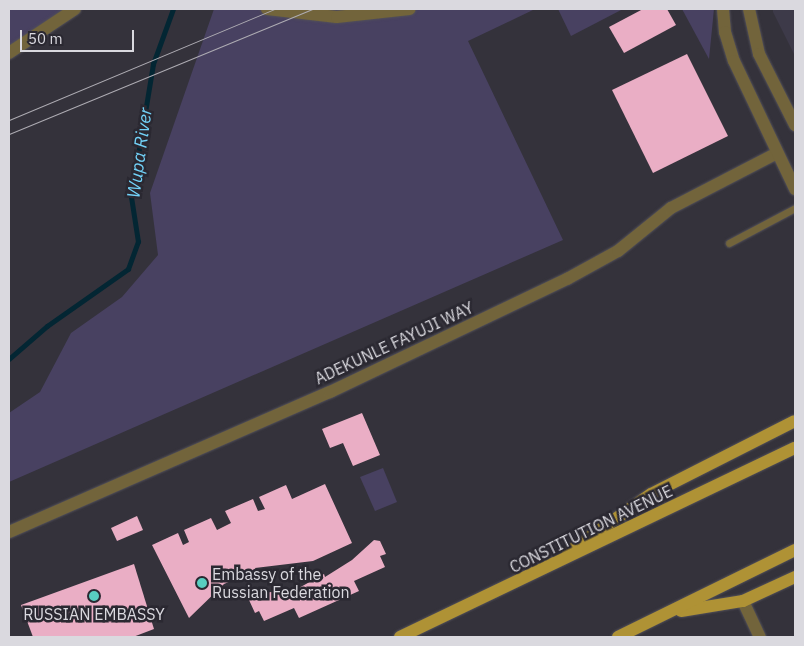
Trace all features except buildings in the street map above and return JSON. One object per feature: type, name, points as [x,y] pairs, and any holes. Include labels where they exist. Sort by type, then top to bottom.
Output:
[{"type":"main road","points":[[538,573],[651,494],[795,421]]},
{"type":"main road","name":"CONSTITUTION AVENUE","points":[[400,637],[538,573],[795,448]]},
{"type":"main road","points":[[618,637],[795,550]]},
{"type":"main road","points":[[667,614],[743,601],[795,577]]},
{"type":"street","points":[[9,54],[75,9]]},
{"type":"street","points":[[267,9],[337,16],[410,9]]},
{"type":"street","points":[[723,9],[725,32],[734,60],[795,189]]},
{"type":"street","points":[[749,9],[759,54],[795,125]]},
{"type":"street","name":"ADEKUNLE FAYUJI WAY","points":[[9,532],[330,392],[567,279],[618,251],[671,208],[777,153]]},
{"type":"street","points":[[743,601],[760,637]]},
{"type":"lane","points":[[729,243],[795,208]]},
{"type":"shaded area","points":[[9,9],[75,9],[9,53]]},
{"type":"shaded area","points":[[214,9],[535,9],[468,41],[563,240],[9,482],[9,413],[40,392],[71,333],[122,297],[158,255],[150,193]]},
{"type":"shaded area","points":[[558,9],[623,9],[571,36]]},
{"type":"shaded area","points":[[682,9],[714,9],[709,59]]},
{"type":"shaded area","points":[[773,9],[795,9],[795,56],[773,12]]},
{"type":"shaded area","points":[[383,468],[397,502],[375,511],[360,477]]},
{"type":"waterway","name":"Wupa River","points":[[9,359],[47,326],[128,269],[138,242],[131,197],[153,64],[173,9]]},
{"type":"tram line","points":[[9,120],[275,9]]},
{"type":"tram line","points":[[9,134],[312,9]]},
{"type":"place","name":"Embassy of the Russian Federation","points":[[202,583]]},
{"type":"place","name":"RUSSIAN EMBASSY","points":[[94,596]]}]
